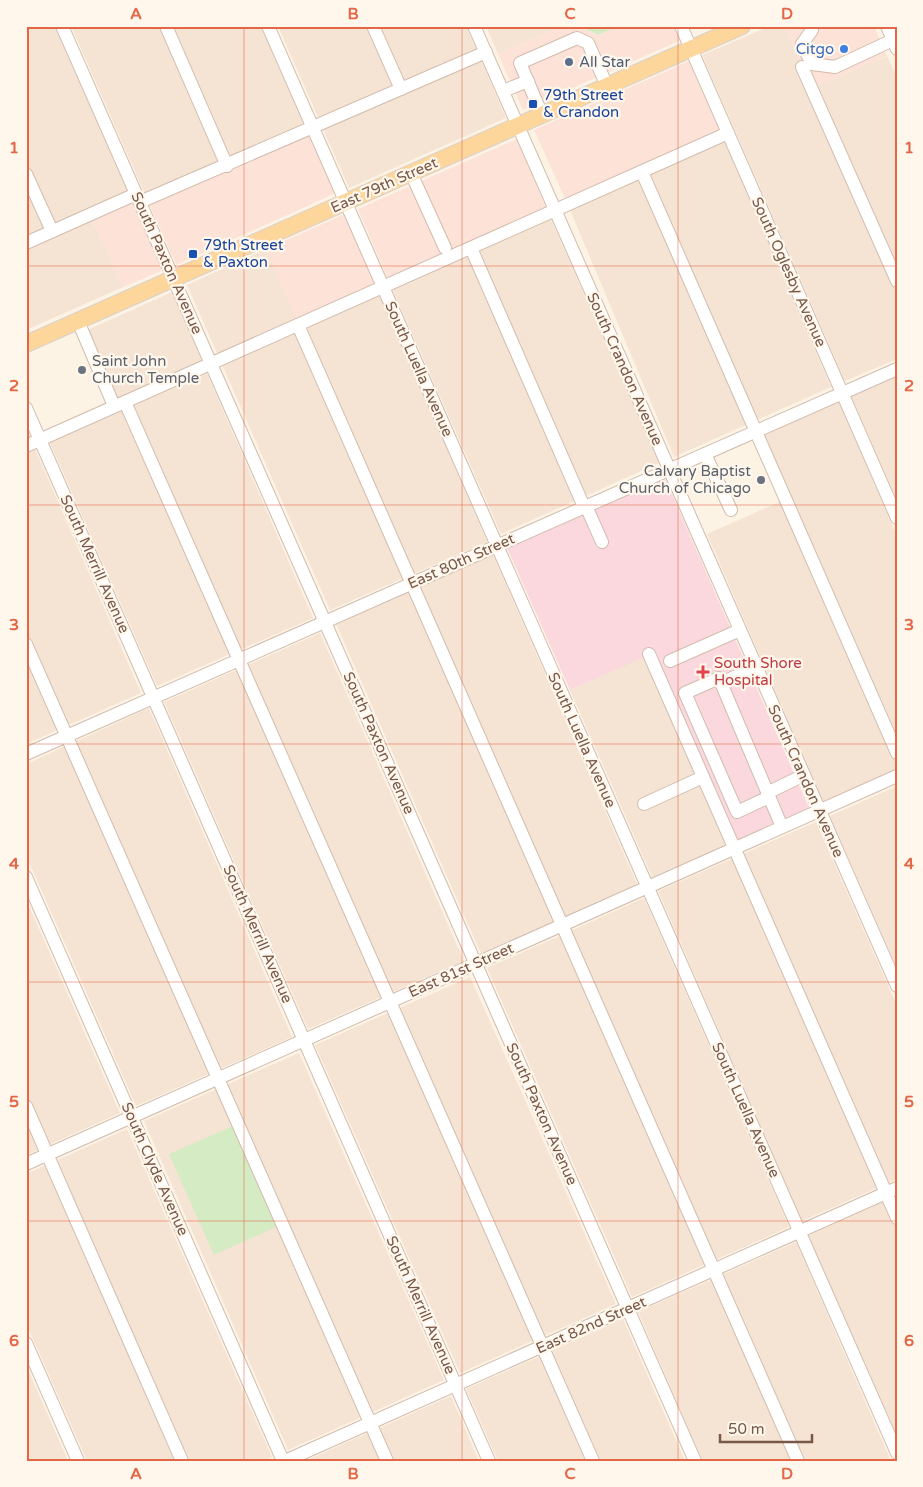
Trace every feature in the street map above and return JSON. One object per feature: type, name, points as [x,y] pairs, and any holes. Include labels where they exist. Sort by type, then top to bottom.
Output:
[{"type":"main road","name":"East 79th Street","points":[[26,344],[742,26]]},
{"type":"street","name":"South Paxton Avenue","points":[[62,26],[695,1461]]},
{"type":"street","points":[[166,26],[227,166]]},
{"type":"street","name":"South Luella Avenue","points":[[268,26],[897,1453]]},
{"type":"street","points":[[373,26],[401,89]]},
{"type":"street","name":"South Crandon Avenue","points":[[474,26],[897,986]]},
{"type":"street","name":"South Oglesby Avenue","points":[[682,26],[897,518]]},
{"type":"street","points":[[814,27],[802,44],[812,64],[835,67],[895,45],[887,26]]},
{"type":"street","points":[[542,115],[520,63],[577,38],[588,43],[607,86]]},
{"type":"street","points":[[26,243],[138,198],[227,166],[486,52]]},
{"type":"street","points":[[802,66],[897,281]]},
{"type":"street","points":[[503,92],[528,81]]},
{"type":"street","points":[[26,446],[728,133]]},
{"type":"street","points":[[642,172],[897,753]]},
{"type":"street","points":[[411,173],[445,248]]},
{"type":"street","points":[[26,174],[52,231]]},
{"type":"street","points":[[471,248],[602,542]]},
{"type":"street","points":[[78,321],[120,404],[239,660],[593,1461]]},
{"type":"street","points":[[298,324],[798,1461]]},
{"type":"street","name":"East 80th Street","points":[[26,754],[897,369]]},
{"type":"street","name":"South Merrill Avenue","points":[[26,408],[489,1461]]},
{"type":"street","points":[[705,454],[731,510]]},
{"type":"street","points":[[670,661],[740,630]]},
{"type":"street","points":[[26,644],[388,1461]]},
{"type":"street","points":[[649,654],[734,848],[891,1191],[897,1218]]},
{"type":"street","points":[[721,683],[756,667]]},
{"type":"street","points":[[782,827],[768,795],[719,678],[685,692],[737,812],[768,795],[804,775]]},
{"type":"street","name":"East 81st Street","points":[[26,1164],[897,776]]},
{"type":"street","points":[[644,804],[703,777]]},
{"type":"street","name":"South Clyde Avenue","points":[[26,877],[284,1461]]},
{"type":"street","points":[[26,1106],[182,1461]]},
{"type":"street","name":"East 82nd Street","points":[[284,1461],[891,1191]]},
{"type":"street","points":[[26,1342],[78,1461]]},
{"type":"shaded area","points":[[26,26],[55,26],[131,196],[90,215],[123,287],[26,330]]},
{"type":"shaded area","points":[[71,26],[261,26],[307,131],[147,199]]},
{"type":"shaded area","points":[[278,26],[466,26],[506,118],[349,188]]},
{"type":"shaded area","points":[[486,26],[562,26],[498,54]]},
{"type":"shaded area","points":[[562,26],[580,26],[598,35],[618,26],[675,26],[681,40],[523,110],[498,54]]},
{"type":"shaded area","points":[[770,26],[785,26],[812,88],[887,56],[897,77],[897,359],[845,381],[702,55]]},
{"type":"shaded area","points":[[785,26],[874,26],[887,56],[812,88]]},
{"type":"shaded area","points":[[689,61],[722,136],[568,205],[534,130]]},
{"type":"shaded area","points":[[307,131],[336,193],[176,265],[147,199]]},
{"type":"shaded area","points":[[722,136],[831,387],[674,457],[568,205]]},
{"type":"shaded area","points":[[517,139],[548,213],[390,284],[358,209]]},
{"type":"shaded area","points":[[131,196],[163,270],[123,287],[90,215]]},
{"type":"shaded area","points":[[548,213],[659,463],[501,534],[390,284]]},
{"type":"shaded area","points":[[345,214],[378,289],[298,325],[266,249]]},
{"type":"shaded area","points":[[266,249],[299,324],[378,289],[487,542],[330,610],[187,285]]},
{"type":"shaded area","points":[[172,292],[313,618],[157,686],[47,436],[114,406],[83,332]]},
{"type":"shaded area","points":[[897,375],[897,500],[851,395]]},
{"type":"shaded area","points":[[838,401],[897,536],[897,769],[823,802],[707,534],[786,499],[759,436]]},
{"type":"shaded area","points":[[26,428],[141,693],[26,744]]},
{"type":"shaded area","name":"South Shore Hospital","points":[[665,478],[809,808],[732,842],[649,655],[570,690],[507,548]]},
{"type":"shaded area","points":[[493,555],[637,884],[481,954],[336,624]]},
{"type":"shaded area","points":[[320,633],[464,961],[308,1029],[164,702]]},
{"type":"shaded area","points":[[649,654],[732,842],[652,877],[570,690]]},
{"type":"shaded area","points":[[149,708],[292,1037],[136,1106],[26,855],[26,764]]},
{"type":"shaded area","points":[[897,786],[897,968],[830,816]]},
{"type":"shaded area","points":[[816,822],[897,1006],[897,1179],[802,1221],[658,891]]},
{"type":"shaded area","points":[[644,898],[789,1227],[632,1297],[487,968]]},
{"type":"shaded area","points":[[26,899],[120,1113],[26,1155]]},
{"type":"shaded area","points":[[470,977],[616,1304],[460,1373],[315,1045]]},
{"type":"shaded area","points":[[299,1053],[444,1380],[288,1450],[144,1121]]},
{"type":"shaded area","points":[[127,1129],[272,1457],[263,1461],[87,1461],[26,1323],[26,1174]]},
{"type":"shaded area","points":[[897,1196],[897,1436],[808,1236]]},
{"type":"shaded area","points":[[796,1242],[891,1461],[702,1461],[638,1312]]},
{"type":"shaded area","points":[[623,1319],[685,1461],[498,1461],[466,1389]]},
{"type":"shaded area","points":[[26,1365],[68,1461],[26,1461]]},
{"type":"shaded area","points":[[451,1396],[479,1461],[305,1461]]},
{"type":"green space","points":[[580,26],[618,26],[598,35]]},
{"type":"green space","points":[[235,1125],[278,1226],[214,1255],[169,1154]]},
{"type":"place","name":"Citgo","points":[[844,49]]},
{"type":"place","name":"All Star","points":[[569,62]]},
{"type":"place","name":"79th Street & Crandon","points":[[533,104]]},
{"type":"place","name":"79th Street & Paxton","points":[[193,254]]},
{"type":"place","name":"Saint John Church Temple","points":[[82,370]]},
{"type":"place","name":"Calvary Baptist Church of Chicago","points":[[761,480]]},
{"type":"place","name":"South Shore Hospital","points":[[703,672]]}]
